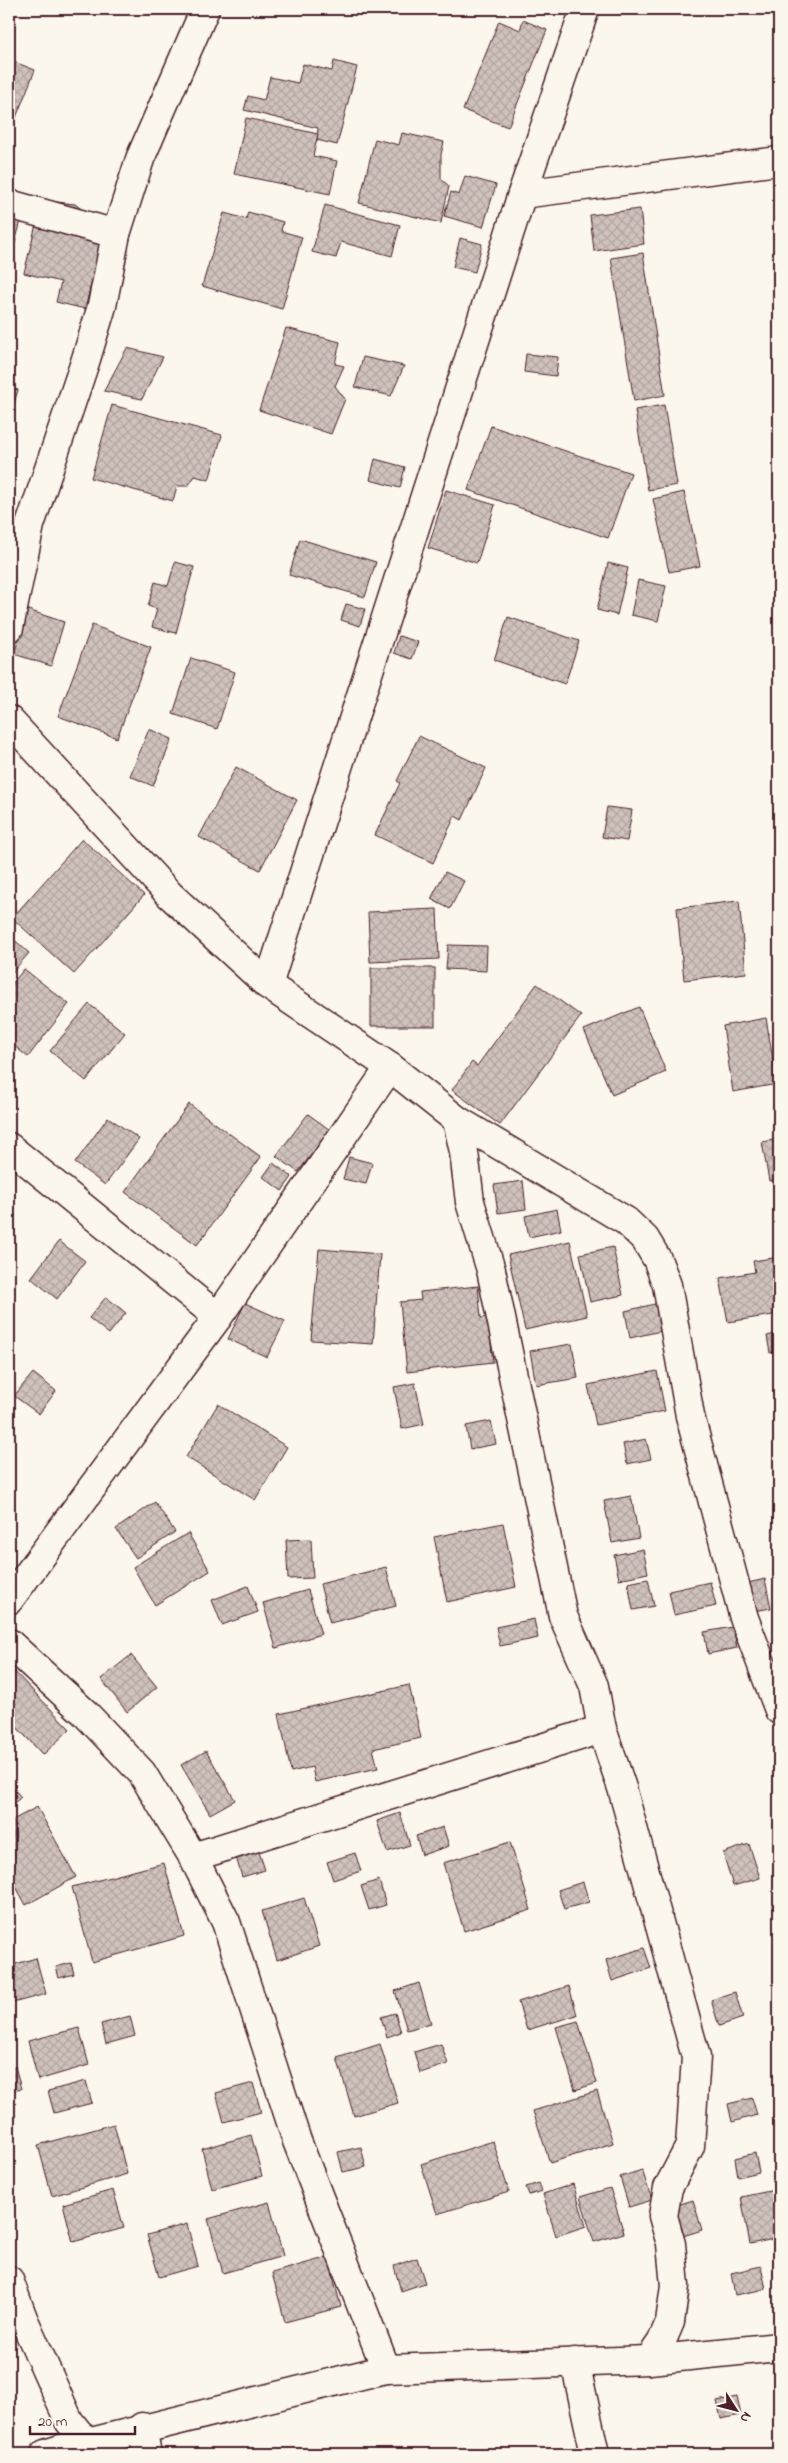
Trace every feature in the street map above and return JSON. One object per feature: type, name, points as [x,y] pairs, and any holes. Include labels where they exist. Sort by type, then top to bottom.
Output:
[{"type":"street","points":[[9,628],[30,525],[89,350],[102,306],[116,234],[140,159],[205,9]]},
{"type":"street","points":[[268,984],[522,194],[585,9]]},
{"type":"street","points":[[522,194],[779,160]]},
{"type":"street","points":[[9,204],[116,234]]},
{"type":"street","points":[[9,720],[170,895],[268,984],[390,1067],[457,1120],[626,1221],[645,1239],[657,1258],[666,1284],[690,1416],[744,1618],[779,1710]]},
{"type":"street","points":[[9,1600],[218,1317],[390,1067]]},
{"type":"street","points":[[457,1120],[464,1152],[470,1202],[493,1279],[563,1616],[594,1686],[602,1729],[622,1788],[696,2057],[690,2146],[668,2188],[663,2216],[671,2244],[675,2286],[667,2329],[661,2343],[649,2360]]},
{"type":"street","points":[[9,1147],[218,1317]]},
{"type":"street","points":[[9,1643],[85,1713],[142,1773],[193,1856],[226,1922],[297,2141],[386,2369]]},
{"type":"street","points":[[193,1856],[602,1729]]},
{"type":"street","points":[[9,2280],[23,2318],[69,2421],[85,2441]]},
{"type":"street","points":[[44,2454],[85,2441],[96,2442],[142,2428],[386,2369],[649,2360],[779,2347]]},
{"type":"street","points":[[574,2362],[595,2454]]},
{"type":"street","points":[[142,2428],[147,2454]]},
{"type":"building","points":[[523,20],[547,30],[508,127],[463,110],[499,21],[520,30]]},
{"type":"building","points":[[9,60],[35,70],[9,135]]},
{"type":"building","points":[[334,61],[357,67],[337,145],[317,140],[318,128],[244,110],[248,96],[264,100],[270,77],[298,83],[303,64],[332,71]]},
{"type":"building","points":[[246,118],[318,134],[313,156],[337,161],[330,194],[234,174]]},
{"type":"building","points":[[402,133],[444,142],[441,154],[441,179],[449,186],[441,223],[359,203],[375,139],[399,145]]},
{"type":"building","points":[[465,176],[496,185],[483,227],[444,216],[451,192],[459,195]]},
{"type":"building","points":[[57,202],[75,204],[89,215],[101,242],[85,309],[56,302],[61,282],[24,273],[41,204]]},
{"type":"building","points":[[325,205],[400,225],[392,256],[341,242],[336,258],[312,252]]},
{"type":"building","points":[[640,209],[644,244],[594,251],[590,215]]},
{"type":"building","points":[[248,212],[283,222],[281,231],[302,237],[282,309],[202,286],[224,213],[246,219]]},
{"type":"building","points":[[9,214],[22,217],[9,265]]},
{"type":"building","points":[[460,238],[482,244],[475,272],[453,267]]},
{"type":"building","points":[[643,253],[665,395],[634,401],[611,258]]},
{"type":"building","points":[[286,328],[340,342],[335,364],[344,366],[335,386],[345,399],[331,434],[259,410]]},
{"type":"building","points":[[127,348],[163,357],[142,399],[104,391]]},
{"type":"building","points":[[526,354],[558,357],[556,376],[524,372]]},
{"type":"building","points":[[363,357],[404,366],[391,396],[355,387]]},
{"type":"building","points":[[9,387],[18,390],[9,420]]},
{"type":"building","points":[[112,405],[222,435],[209,480],[195,476],[188,486],[177,486],[173,501],[91,478]]},
{"type":"building","points":[[664,405],[677,485],[648,490],[635,410]]},
{"type":"building","points":[[491,426],[631,473],[608,538],[468,490]]},
{"type":"building","points":[[375,459],[405,467],[400,488],[370,480]]},
{"type":"building","points":[[446,490],[495,505],[477,563],[428,548]]},
{"type":"building","points":[[684,492],[700,566],[669,572],[653,499]]},
{"type":"building","points":[[300,539],[376,562],[365,597],[289,575]]},
{"type":"building","points":[[175,562],[194,567],[176,633],[152,627],[157,609],[148,606],[155,582],[168,586]]},
{"type":"building","points":[[608,563],[628,568],[617,615],[597,610]]},
{"type":"building","points":[[638,580],[666,586],[658,621],[631,615]]},
{"type":"building","points":[[346,604],[365,609],[360,626],[341,620]]},
{"type":"building","points":[[28,610],[64,622],[51,666],[14,654]]},
{"type":"building","points":[[508,617],[579,641],[565,684],[494,660]]},
{"type":"building","points":[[92,625],[151,647],[117,738],[58,716]]},
{"type":"building","points":[[399,636],[418,642],[412,659],[394,653]]},
{"type":"building","points":[[191,658],[235,672],[217,729],[173,714]]},
{"type":"building","points":[[149,729],[172,739],[153,786],[130,776]]},
{"type":"building","points":[[419,736],[486,768],[462,820],[455,816],[433,863],[375,835],[400,783],[397,781]]},
{"type":"building","points":[[236,767],[297,800],[260,870],[199,837]]},
{"type":"building","points":[[607,807],[632,810],[627,841],[602,837]]},
{"type":"building","points":[[82,839],[144,895],[74,974],[12,918]]},
{"type":"building","points":[[445,872],[464,881],[450,909],[431,899]]},
{"type":"building","points":[[739,901],[746,973],[684,980],[677,908]]},
{"type":"building","points":[[437,909],[439,959],[370,962],[368,912]]},
{"type":"building","points":[[9,935],[29,953],[9,976]]},
{"type":"building","points":[[448,945],[487,946],[486,971],[446,969]]},
{"type":"building","points":[[371,968],[435,968],[435,1026],[371,1026]]},
{"type":"building","points":[[24,969],[69,1004],[28,1057],[9,1042],[9,988]]},
{"type":"building","points":[[537,984],[581,1016],[500,1125],[452,1090],[472,1062],[477,1066]]},
{"type":"building","points":[[89,1004],[125,1033],[86,1081],[50,1051]]},
{"type":"building","points":[[639,1007],[666,1072],[612,1095],[584,1030]]},
{"type":"building","points":[[766,1018],[777,1084],[733,1092],[723,1026]]},
{"type":"building","points":[[189,1104],[261,1157],[197,1245],[125,1192]]},
{"type":"building","points":[[308,1114],[330,1130],[298,1172],[276,1156]]},
{"type":"building","points":[[108,1117],[139,1139],[105,1185],[75,1163]]},
{"type":"building","points":[[779,1139],[779,1179],[769,1181],[762,1142]]},
{"type":"building","points":[[349,1157],[372,1163],[366,1184],[343,1179]]},
{"type":"building","points":[[273,1163],[292,1177],[282,1191],[263,1177]]},
{"type":"building","points":[[523,1181],[526,1209],[498,1213],[494,1185]]},
{"type":"building","points":[[557,1209],[561,1230],[529,1237],[525,1216]]},
{"type":"building","points":[[59,1241],[85,1261],[57,1299],[31,1278]]},
{"type":"building","points":[[570,1241],[587,1316],[525,1330],[508,1255]]},
{"type":"building","points":[[613,1247],[623,1295],[590,1302],[580,1254]]},
{"type":"building","points":[[319,1249],[380,1254],[373,1344],[311,1340]]},
{"type":"building","points":[[779,1257],[779,1314],[728,1322],[720,1278],[755,1272],[753,1261]]},
{"type":"building","points":[[478,1286],[481,1318],[488,1317],[493,1362],[407,1372],[400,1302],[421,1300],[420,1292]]},
{"type":"building","points":[[106,1297],[126,1313],[109,1334],[89,1318]]},
{"type":"building","points":[[245,1303],[285,1321],[267,1357],[228,1339]]},
{"type":"building","points":[[659,1303],[665,1330],[630,1338],[625,1311]]},
{"type":"building","points":[[779,1333],[779,1351],[770,1353],[767,1336]]},
{"type":"building","points":[[572,1344],[578,1378],[536,1385],[530,1351]]},
{"type":"building","points":[[657,1371],[665,1411],[596,1425],[588,1385]]},
{"type":"building","points":[[33,1373],[56,1391],[39,1414],[14,1396]]},
{"type":"building","points":[[415,1383],[424,1424],[402,1429],[394,1387]]},
{"type":"building","points":[[218,1404],[287,1447],[255,1500],[186,1457]]},
{"type":"building","points":[[491,1421],[496,1444],[470,1449],[466,1426]]},
{"type":"building","points":[[646,1439],[651,1459],[627,1464],[623,1444]]},
{"type":"building","points":[[631,1496],[639,1538],[612,1543],[604,1501]]},
{"type":"building","points":[[155,1502],[175,1532],[136,1558],[116,1529]]},
{"type":"building","points":[[503,1523],[516,1587],[447,1602],[434,1537]]},
{"type":"building","points":[[188,1533],[210,1571],[155,1605],[133,1567]]},
{"type":"building","points":[[311,1539],[313,1578],[288,1579],[286,1540]]},
{"type":"building","points":[[643,1549],[648,1573],[619,1579],[614,1555]]},
{"type":"building","points":[[386,1567],[396,1606],[330,1623],[320,1584]]},
{"type":"building","points":[[648,1579],[654,1606],[633,1610],[628,1583]]},
{"type":"building","points":[[765,1579],[771,1608],[754,1611],[748,1583]]},
{"type":"building","points":[[710,1582],[716,1606],[674,1615],[669,1591]]},
{"type":"building","points":[[248,1586],[258,1612],[222,1625],[212,1600]]},
{"type":"building","points":[[308,1590],[321,1634],[276,1648],[263,1603]]},
{"type":"building","points":[[534,1619],[538,1638],[500,1646],[496,1627]]},
{"type":"building","points":[[733,1627],[737,1648],[708,1654],[704,1632]]},
{"type":"building","points":[[131,1655],[157,1687],[127,1712],[101,1679]]},
{"type":"building","points":[[9,1666],[70,1729],[43,1755],[9,1719]]},
{"type":"building","points":[[409,1685],[421,1738],[373,1749],[378,1768],[315,1782],[312,1767],[291,1772],[279,1714]]},
{"type":"building","points":[[206,1751],[235,1800],[210,1814],[181,1765]]},
{"type":"building","points":[[9,1784],[21,1797],[9,1808]]},
{"type":"building","points":[[37,1807],[76,1877],[26,1905],[9,1874],[9,1822]]},
{"type":"building","points":[[400,1813],[410,1845],[387,1852],[377,1821]]},
{"type":"building","points":[[443,1827],[449,1846],[422,1855],[416,1836]]},
{"type":"building","points":[[510,1842],[531,1910],[464,1931],[443,1863]]},
{"type":"building","points":[[749,1844],[760,1878],[733,1886],[723,1853]]},
{"type":"building","points":[[258,1849],[265,1870],[242,1877],[236,1857]]},
{"type":"building","points":[[355,1853],[361,1871],[333,1880],[327,1862]]},
{"type":"building","points":[[164,1863],[184,1936],[92,1962],[72,1887]]},
{"type":"building","points":[[379,1880],[386,1905],[369,1910],[361,1886]]},
{"type":"building","points":[[583,1882],[589,1902],[564,1909],[558,1890]]},
{"type":"building","points":[[304,1898],[319,1946],[277,1960],[262,1911]]},
{"type":"building","points":[[644,1948],[651,1968],[612,1981],[606,1960]]},
{"type":"building","points":[[36,1958],[46,1994],[9,2004],[9,1966]]},
{"type":"building","points":[[71,1963],[74,1974],[59,1978],[56,1967]]},
{"type":"building","points":[[419,1983],[431,2023],[407,2030],[395,1991]]},
{"type":"building","points":[[569,1986],[577,2015],[527,2030],[518,2002]]},
{"type":"building","points":[[735,1992],[743,2018],[719,2026],[711,2000]]},
{"type":"building","points":[[395,2013],[401,2032],[387,2037],[381,2017]]},
{"type":"building","points":[[130,2016],[135,2036],[106,2044],[101,2024]]},
{"type":"building","points":[[578,2021],[597,2083],[575,2090],[556,2027]]},
{"type":"building","points":[[79,2028],[89,2065],[38,2080],[28,2041]]},
{"type":"building","points":[[380,2044],[398,2103],[354,2116],[337,2058]]},
{"type":"building","points":[[441,2044],[448,2064],[420,2073],[414,2052]]},
{"type":"building","points":[[15,2066],[21,2089],[9,2093],[9,2068]]},
{"type":"building","points":[[86,2081],[92,2103],[54,2113],[48,2091]]},
{"type":"building","points":[[253,2083],[261,2112],[224,2122],[216,2093]]},
{"type":"building","points":[[597,2091],[613,2143],[550,2163],[533,2111]]},
{"type":"building","points":[[752,2098],[757,2115],[732,2122],[728,2104]]},
{"type":"building","points":[[114,2124],[127,2174],[52,2196],[38,2145]]},
{"type":"building","points":[[251,2135],[262,2176],[212,2189],[202,2149]]},
{"type":"building","points":[[493,2141],[509,2192],[437,2214],[421,2164]]},
{"type":"building","points":[[361,2147],[366,2167],[343,2172],[338,2152]]},
{"type":"building","points":[[755,2153],[759,2172],[738,2177],[735,2158]]},
{"type":"building","points":[[642,2170],[652,2200],[629,2207],[620,2177]]},
{"type":"building","points":[[539,2183],[542,2191],[529,2195],[526,2187]]},
{"type":"building","points":[[573,2184],[586,2226],[556,2236],[543,2194]]},
{"type":"building","points":[[610,2188],[624,2233],[594,2242],[580,2197]]},
{"type":"building","points":[[779,2189],[779,2238],[750,2244],[741,2197]]},
{"type":"building","points":[[113,2190],[124,2228],[73,2242],[63,2204]]},
{"type":"building","points":[[693,2200],[702,2230],[680,2237],[671,2207]]},
{"type":"building","points":[[269,2202],[283,2256],[223,2273],[208,2219]]},
{"type":"building","points":[[187,2224],[198,2266],[159,2277],[147,2235]]},
{"type":"building","points":[[328,2257],[341,2307],[285,2322],[272,2273]]},
{"type":"building","points":[[417,2258],[425,2283],[401,2291],[394,2266]]},
{"type":"building","points":[[761,2266],[766,2289],[735,2295],[731,2273]]},
{"type":"building","points":[[737,2397],[741,2415],[721,2419],[717,2401]]}]
